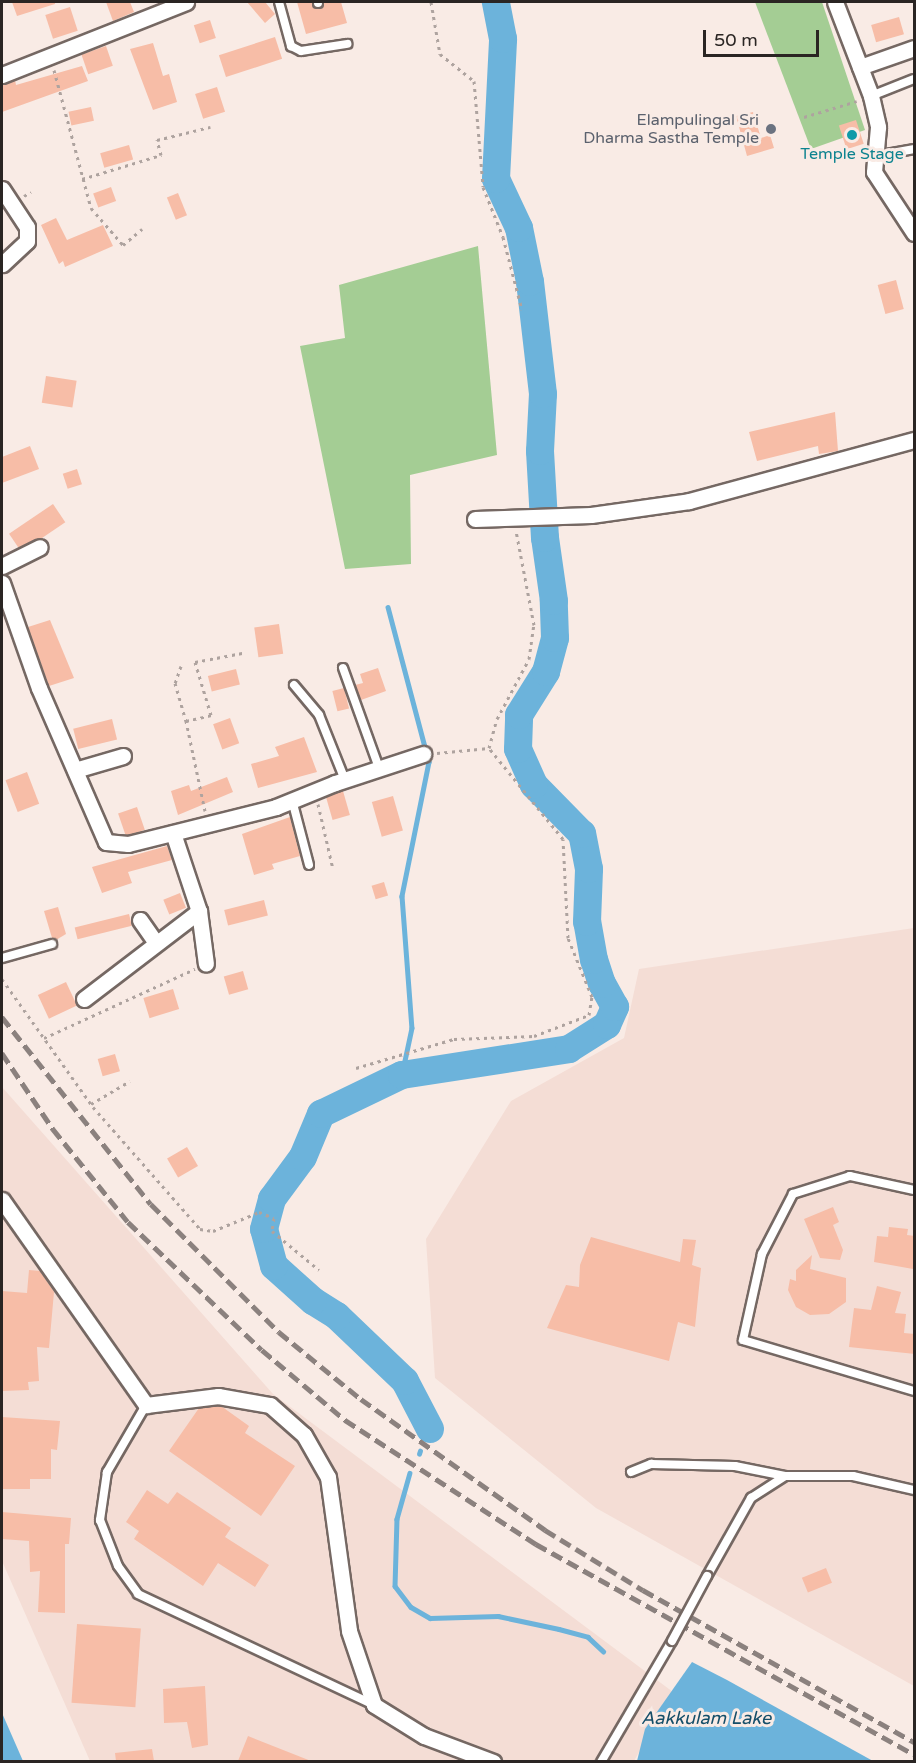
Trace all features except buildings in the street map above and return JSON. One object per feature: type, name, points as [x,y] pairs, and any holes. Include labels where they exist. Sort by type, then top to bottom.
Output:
[{"type":"street","points":[[2,75],[186,2]]},
{"type":"street","points":[[835,2],[871,96],[878,127],[873,156],[874,172],[915,233]]},
{"type":"street","points":[[860,67],[915,48]]},
{"type":"street","points":[[2,189],[27,227],[27,241],[2,264]]},
{"type":"street","points":[[475,519],[562,516],[689,501],[915,440]]},
{"type":"street","points":[[2,566],[40,547]]},
{"type":"street","points":[[2,584],[39,688],[106,842],[128,844],[292,801],[345,780],[423,754]]},
{"type":"street","points":[[75,770],[123,756]]},
{"type":"street","points":[[173,833],[198,911],[206,963]]},
{"type":"street","points":[[84,999],[198,911]]},
{"type":"street","points":[[140,920],[156,943]]},
{"type":"street","points":[[2,1200],[146,1405],[218,1396],[270,1405],[304,1436],[328,1477],[349,1630],[374,1705],[424,1736],[493,1761]]},
{"type":"lane","points":[[279,2],[291,46],[301,51],[347,44]]},
{"type":"lane","points":[[871,96],[915,79]]},
{"type":"lane","points":[[873,156],[915,148]]},
{"type":"lane","points":[[343,668],[379,768]]},
{"type":"lane","points":[[294,685],[319,716],[345,780]]},
{"type":"lane","points":[[292,801],[309,865]]},
{"type":"lane","points":[[2,958],[52,944]]},
{"type":"lane","points":[[915,1190],[850,1176],[793,1194],[762,1254],[743,1340],[915,1391]]},
{"type":"lane","points":[[146,1405],[107,1472],[100,1520],[118,1566],[138,1594],[374,1705]]},
{"type":"lane","points":[[631,1472],[651,1464],[735,1466],[785,1476],[853,1476],[915,1490]]},
{"type":"lane","points":[[601,1761],[672,1641],[751,1498],[785,1476]]},
{"type":"path","points":[[431,2],[440,37],[440,54],[474,81],[483,187],[503,237],[522,310]]},
{"type":"path","points":[[51,57],[91,208],[123,245],[142,229]]},
{"type":"path","points":[[804,117],[871,96]]},
{"type":"path","points":[[82,179],[161,155],[157,140],[210,127]]},
{"type":"path","points":[[489,748],[497,718],[529,659],[534,625],[513,518]]},
{"type":"path","points":[[186,721],[211,715],[195,662],[242,653]]},
{"type":"path","points":[[181,666],[176,683],[207,824]]},
{"type":"path","points":[[423,754],[489,748]]},
{"type":"path","points":[[356,1068],[454,1039],[534,1036],[589,1015],[592,997],[568,938],[563,839],[489,748]]},
{"type":"path","points":[[315,791],[333,869]]},
{"type":"path","points":[[44,1038],[206,963]]},
{"type":"path","points":[[2,979],[91,1104],[200,1229],[213,1231],[259,1212],[274,1218],[272,1231],[286,1246],[319,1270]]},
{"type":"path","points":[[91,1104],[130,1081]]},
{"type":"shaded area","points":[[914,928],[914,1686],[596,1508],[435,1378],[426,1239],[511,1101],[624,1038],[639,969]]},
{"type":"shaded area","points":[[2,1087],[273,1394],[673,1692],[634,1761],[90,1761],[2,1561]]},
{"type":"green space","points":[[755,2],[822,2],[865,130],[811,149]]},
{"type":"green space","points":[[478,246],[497,455],[410,475],[411,564],[345,569],[300,346],[345,338],[339,285]]},
{"type":"water","name":"Aakkulam Lake","points":[[692,1662],[873,1761],[637,1761],[645,1729]]},
{"type":"water","points":[[2,1713],[23,1761],[2,1761]]},
{"type":"waterway","points":[[430,1429],[405,1381],[337,1316],[313,1301],[274,1266],[264,1229],[272,1199],[303,1157],[321,1114],[402,1075],[569,1049],[607,1025],[615,1007],[602,984],[594,960],[587,922],[589,869],[582,834],[534,785],[518,749],[519,715],[546,672],[555,638],[554,601],[545,538],[540,451],[543,394],[530,282],[519,228],[496,179],[503,39],[496,2]]},
{"type":"waterway","points":[[388,607],[429,762],[402,896],[412,1028],[402,1075],[416,1070]]},
{"type":"waterway","points":[[410,1473],[397,1519],[395,1586],[411,1607],[430,1618],[498,1616],[559,1629],[588,1637],[603,1651]]},
{"type":"railway","points":[[2,1017],[151,1204],[279,1332],[361,1399],[545,1530],[643,1590],[914,1742]]},
{"type":"railway","points":[[2,1053],[53,1129],[128,1222],[262,1350],[345,1420],[536,1544],[914,1754]]},
{"type":"place","name":"Elampulingal Sri Dharma Sastha Temple","points":[[771,129]]},
{"type":"place","name":"Temple Stage","points":[[852,135]]}]
